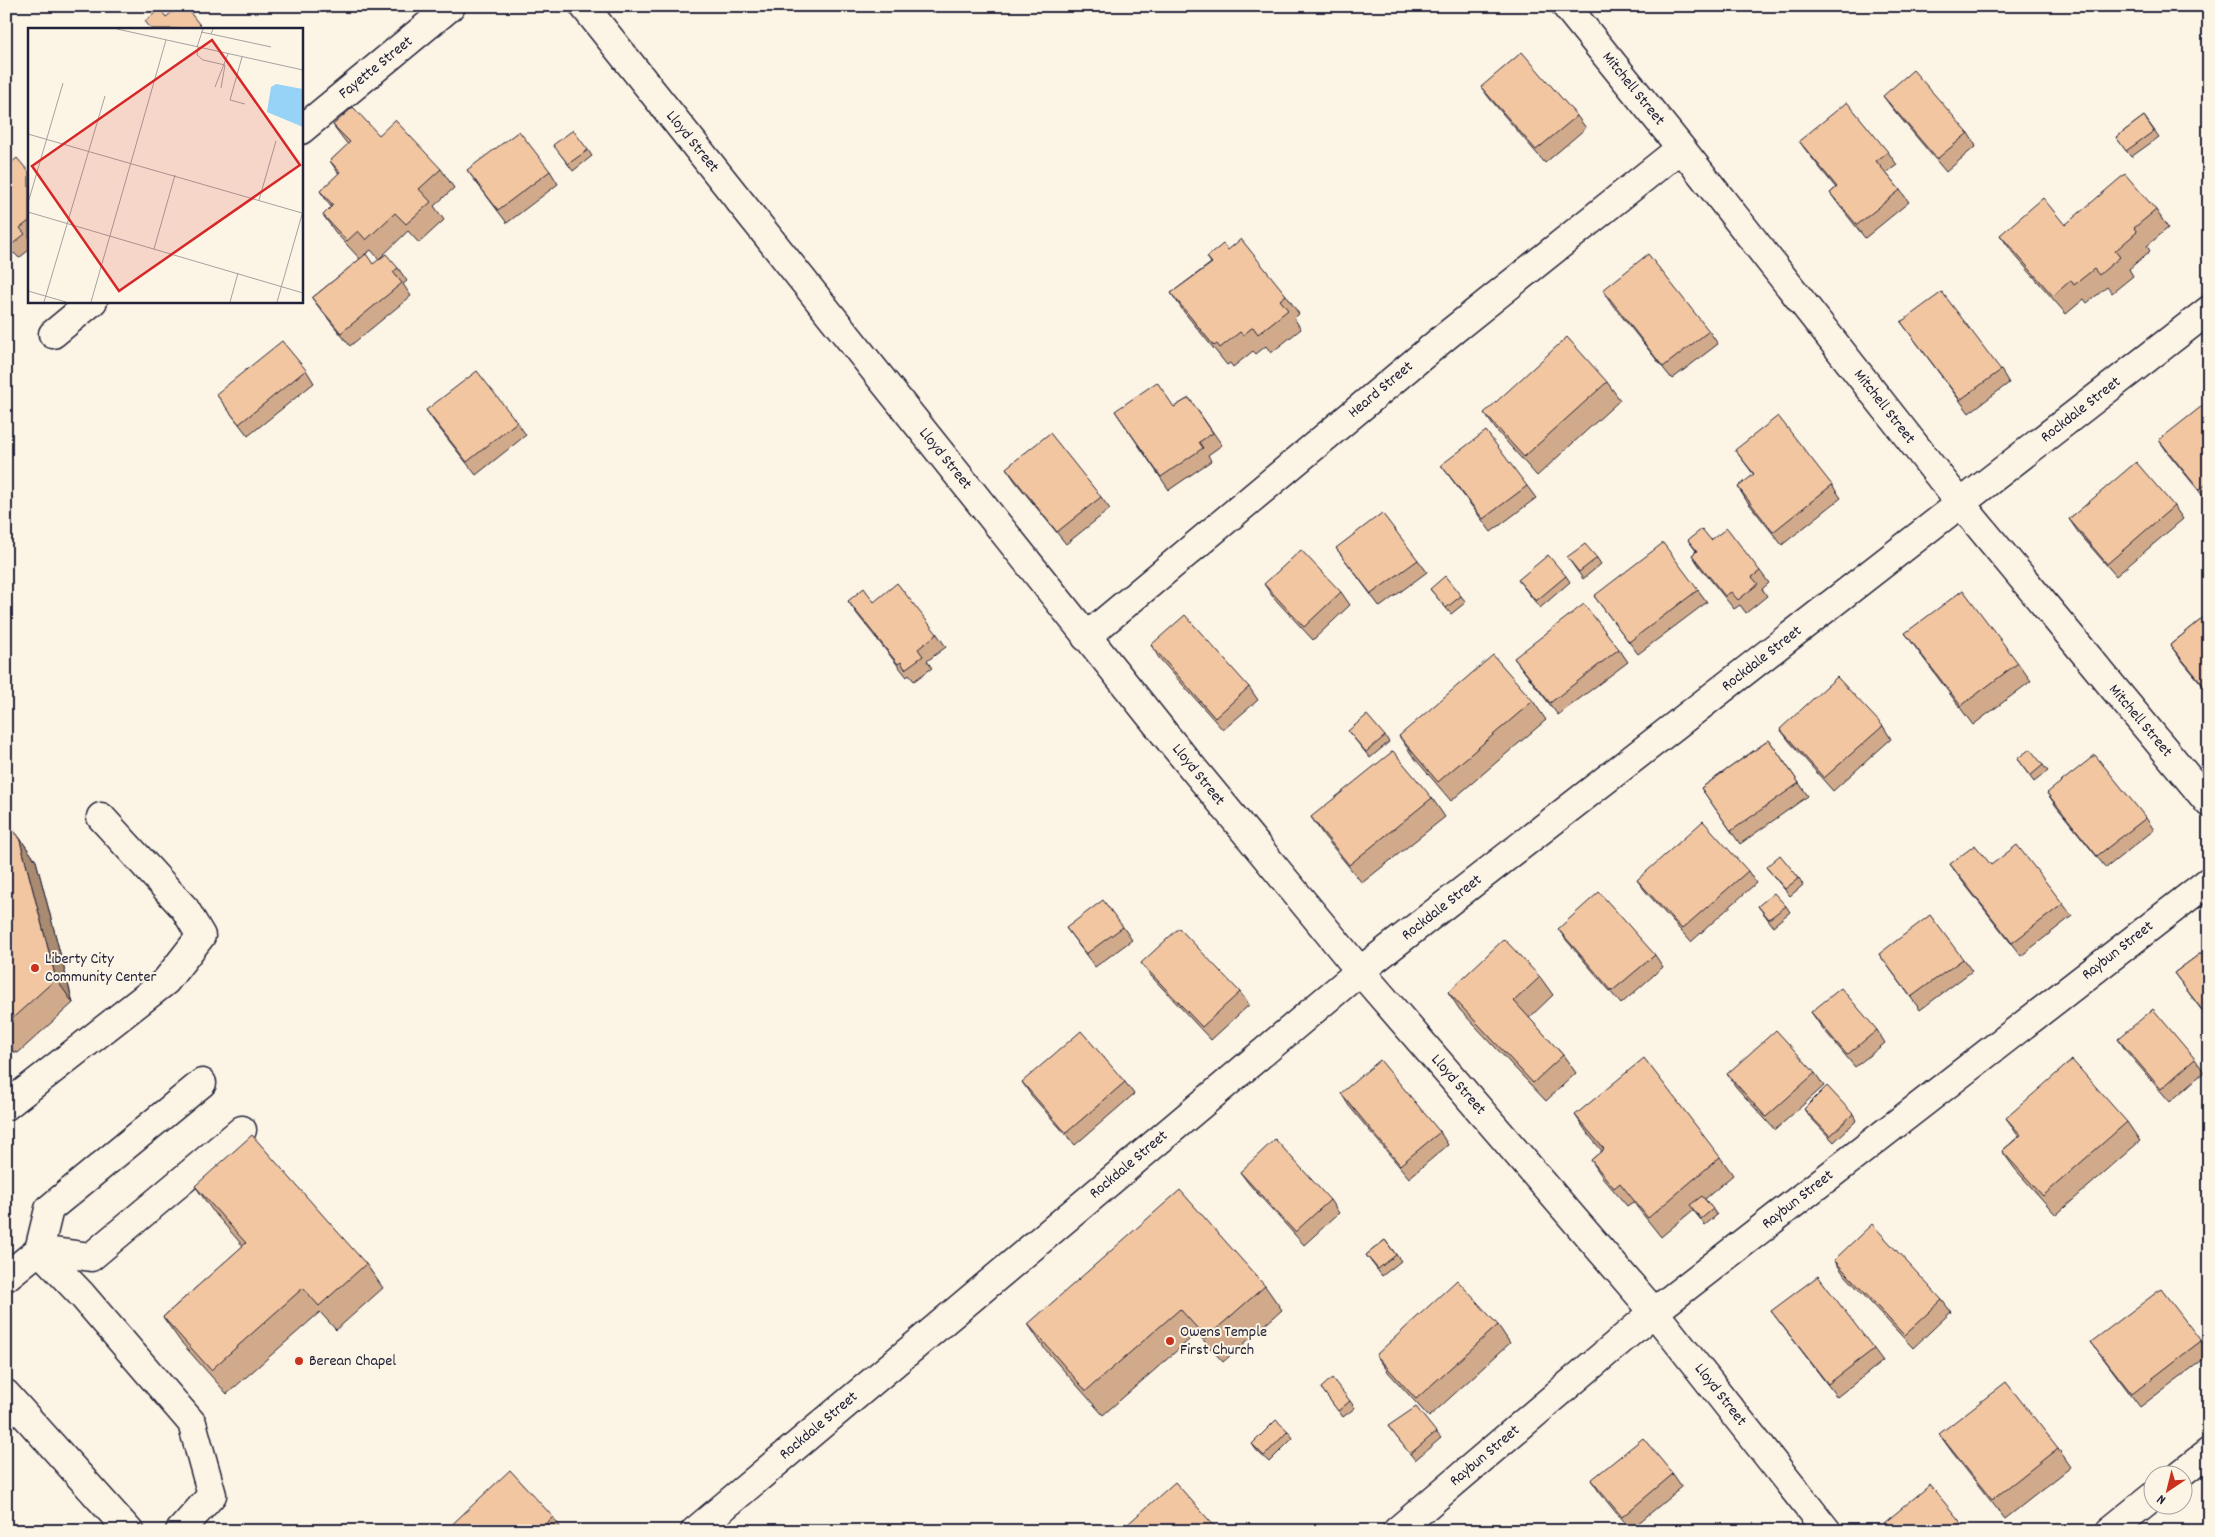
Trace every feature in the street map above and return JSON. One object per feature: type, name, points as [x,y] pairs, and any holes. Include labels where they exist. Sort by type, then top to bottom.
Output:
[{"type":"street","name":"Fayette Street","points":[[302,129],[451,6]]},
{"type":"street","name":"Lloyd Street","points":[[584,6],[1086,637],[1360,971],[1654,1312],[1827,1531]]},
{"type":"street","name":"Mitchell Street","points":[[1566,6],[1681,148],[1961,504],[2209,803]]},
{"type":"street","name":"Heard Street","points":[[1086,637],[1446,336],[1681,148]]},
{"type":"street","points":[[53,334],[92,302]]},
{"type":"street","name":"Rockdale Street","points":[[695,1531],[1360,971],[2209,310]]},
{"type":"street","points":[[6,1106],[166,981],[201,936],[185,909],[101,818]]},
{"type":"street","name":"Raybun Street","points":[[1398,1531],[1654,1312],[2209,881]]},
{"type":"street","points":[[6,1277],[39,1250],[49,1209],[202,1083]]},
{"type":"street","points":[[39,1250],[91,1257],[242,1130]]},
{"type":"street","points":[[39,1250],[82,1295],[192,1423],[212,1496],[180,1531]]},
{"type":"street","points":[[6,1394],[129,1531]]},
{"type":"street","points":[[2192,1465],[2209,1452]]},
{"type":"street","points":[[2110,1531],[2142,1505]]},
{"type":"building","points":[[180,6],[185,6],[202,28],[150,28],[145,21],[160,9],[166,17]]},
{"type":"building","points":[[1522,52],[1577,116],[1536,150],[1481,87]]},
{"type":"building","points":[[1913,70],[1968,133],[1937,159],[1883,96]]},
{"type":"building","points":[[1847,102],[1888,152],[1876,161],[1900,190],[1857,225],[1830,193],[1837,187],[1799,141]]},
{"type":"building","points":[[353,107],[379,135],[395,120],[441,169],[419,189],[431,202],[406,224],[395,213],[366,240],[358,231],[347,241],[323,215],[333,205],[320,191],[340,172],[330,161],[350,142],[333,125]]},
{"type":"building","points":[[2144,116],[2154,131],[2126,151],[2116,137]]},
{"type":"building","points":[[573,130],[588,150],[568,164],[553,145]]},
{"type":"building","points":[[519,131],[550,171],[498,210],[467,170]]},
{"type":"building","points":[[17,158],[28,171],[28,222],[20,228],[25,234],[10,246],[6,241],[6,167]]},
{"type":"building","points":[[2125,174],[2156,210],[2134,228],[2137,232],[2115,251],[2120,257],[2099,275],[2094,269],[2074,285],[2071,280],[2053,296],[2000,235],[2043,198],[2065,225]]},
{"type":"building","points":[[1241,239],[1286,295],[1280,300],[1288,310],[1258,334],[1253,327],[1243,335],[1240,332],[1220,348],[1217,344],[1214,346],[1171,293],[1212,263],[1207,257],[1223,244],[1228,250]]},
{"type":"building","points":[[366,254],[373,264],[386,254],[398,268],[393,272],[402,283],[341,333],[312,298]]},
{"type":"building","points":[[1648,254],[1709,331],[1663,367],[1603,290]]},
{"type":"building","points":[[1942,292],[2001,370],[1960,400],[1901,322]]},
{"type":"building","points":[[1567,337],[1607,382],[1524,457],[1484,413]]},
{"type":"building","points":[[282,341],[306,370],[239,424],[216,394]]},
{"type":"building","points":[[477,371],[517,422],[467,462],[426,410]]},
{"type":"building","points":[[1157,382],[1174,407],[1189,398],[1213,433],[1199,442],[1203,448],[1161,477],[1115,411]]},
{"type":"building","points":[[2202,406],[2209,415],[2209,482],[2199,490],[2159,440]]},
{"type":"building","points":[[1778,416],[1832,485],[1773,532],[1738,487],[1754,474],[1735,450]]},
{"type":"building","points":[[1486,431],[1527,486],[1483,519],[1441,465]]},
{"type":"building","points":[[1050,433],[1101,497],[1057,532],[1006,468]]},
{"type":"building","points":[[2136,462],[2174,506],[2107,564],[2069,519]]},
{"type":"building","points":[[1382,513],[1418,560],[1371,594],[1336,548]]},
{"type":"building","points":[[1727,528],[1760,571],[1752,577],[1758,584],[1738,600],[1731,592],[1725,596],[1692,555],[1697,551],[1688,540],[1702,529],[1711,540]]},
{"type":"building","points":[[1663,543],[1698,590],[1629,642],[1594,596]]},
{"type":"building","points":[[1585,544],[1597,558],[1579,572],[1567,557]]},
{"type":"building","points":[[1301,550],[1341,592],[1304,627],[1264,584]]},
{"type":"building","points":[[1548,555],[1566,576],[1536,601],[1518,580]]},
{"type":"building","points":[[1445,576],[1461,596],[1446,608],[1430,589]]},
{"type":"building","points":[[897,583],[937,634],[918,649],[923,656],[905,669],[901,662],[898,664],[848,601],[864,588],[874,602]]},
{"type":"building","points":[[1963,590],[2018,663],[1961,706],[1905,633]]},
{"type":"building","points":[[1584,604],[1619,649],[1550,703],[1514,658]]},
{"type":"building","points":[[2209,613],[2209,686],[2206,688],[2170,645]]},
{"type":"building","points":[[1185,615],[1249,687],[1215,718],[1151,645]]},
{"type":"building","points":[[1493,655],[1533,701],[1438,782],[1399,736]]},
{"type":"building","points":[[1837,677],[1883,726],[1824,778],[1780,729]]},
{"type":"building","points":[[1367,715],[1385,736],[1366,752],[1348,731]]},
{"type":"building","points":[[1769,740],[1799,783],[1731,831],[1701,788]]},
{"type":"building","points":[[2030,749],[2043,765],[2030,776],[2017,759]]},
{"type":"building","points":[[1393,751],[1432,798],[1349,865],[1311,817]]},
{"type":"building","points":[[2095,755],[2146,818],[2097,856],[2047,793]]},
{"type":"building","name":"Liberty City Community Center","points":[[6,821],[19,837],[56,979],[6,1024]]},
{"type":"building","points":[[1703,821],[1748,871],[1682,929],[1637,880]]},
{"type":"building","points":[[1975,845],[1991,865],[2017,845],[2063,904],[2012,943],[1950,864]]},
{"type":"building","points":[[1780,855],[1799,878],[1785,889],[1766,867]]},
{"type":"building","points":[[1599,892],[1655,955],[1612,991],[1558,929]]},
{"type":"building","points":[[1774,893],[1786,906],[1769,919],[1758,906]]},
{"type":"building","points":[[1103,900],[1123,927],[1086,954],[1066,928]]},
{"type":"building","points":[[1930,915],[1963,959],[1911,997],[1879,954]]},
{"type":"building","points":[[1179,928],[1240,992],[1202,1027],[1141,963]]},
{"type":"building","points":[[1504,939],[1540,977],[1514,1001],[1563,1055],[1533,1083],[1448,992]]},
{"type":"building","points":[[2209,947],[2209,1019],[2174,973]]},
{"type":"building","points":[[1841,988],[1877,1030],[1847,1055],[1811,1012]]},
{"type":"building","points":[[2153,1009],[2195,1059],[2161,1089],[2118,1039]]},
{"type":"building","points":[[1776,1030],[1815,1073],[1766,1117],[1727,1074]]},
{"type":"building","points":[[1081,1031],[1125,1082],[1066,1133],[1022,1082]]},
{"type":"building","points":[[1644,1058],[1720,1157],[1648,1218],[1620,1183],[1614,1188],[1591,1160],[1604,1149],[1575,1115]]},
{"type":"building","points":[[1380,1060],[1440,1132],[1400,1165],[1341,1093]]},
{"type":"building","points":[[2072,1060],[2127,1122],[2043,1196],[2002,1151],[2021,1135],[2006,1118]]},
{"type":"building","points":[[1827,1086],[1853,1114],[1830,1136],[1804,1109]]},
{"type":"building","points":[[252,1135],[366,1264],[319,1306],[303,1288],[211,1370],[163,1317],[246,1243],[195,1186]]},
{"type":"building","points":[[1275,1139],[1330,1200],[1295,1232],[1240,1172]]},
{"type":"building","points":[[1180,1190],[1265,1286],[1206,1338],[1180,1309],[1086,1391],[1028,1324]]},
{"type":"building","points":[[1702,1196],[1713,1209],[1701,1219],[1690,1205]]},
{"type":"building","points":[[2209,1216],[2209,1225],[2205,1219]]},
{"type":"building","points":[[1872,1224],[1942,1300],[1904,1335],[1834,1260]]},
{"type":"building","points":[[1385,1240],[1396,1255],[1378,1269],[1366,1255]]},
{"type":"building","points":[[1818,1276],[1874,1349],[1828,1384],[1771,1311]]},
{"type":"building","points":[[1457,1280],[1498,1325],[1416,1399],[1376,1355]]},
{"type":"building","points":[[2161,1289],[2201,1341],[2132,1394],[2091,1342]]},
{"type":"building","points":[[1332,1378],[1350,1401],[1338,1411],[1321,1388]]},
{"type":"building","points":[[2006,1382],[2058,1448],[1992,1500],[1939,1434]]},
{"type":"building","points":[[1416,1407],[1436,1432],[1410,1454],[1388,1426]]},
{"type":"building","points":[[1276,1420],[1288,1431],[1264,1456],[1252,1444]]},
{"type":"building","points":[[1643,1438],[1673,1474],[1622,1517],[1591,1480]]},
{"type":"building","points":[[510,1470],[553,1517],[538,1531],[445,1531]]},
{"type":"building","points":[[1175,1482],[1217,1529],[1214,1531],[1120,1531]]},
{"type":"building","points":[[1930,1485],[1968,1531],[1890,1531],[1884,1523]]},
{"type":"building","points":[[2209,1516],[2209,1531],[2198,1531]]},
{"type":"place","name":"Liberty City Community Center","points":[[35,968]]},
{"type":"place","name":"Owens Temple First Church","points":[[1170,1341]]},
{"type":"place","name":"Berean Chapel","points":[[299,1361]]}]
